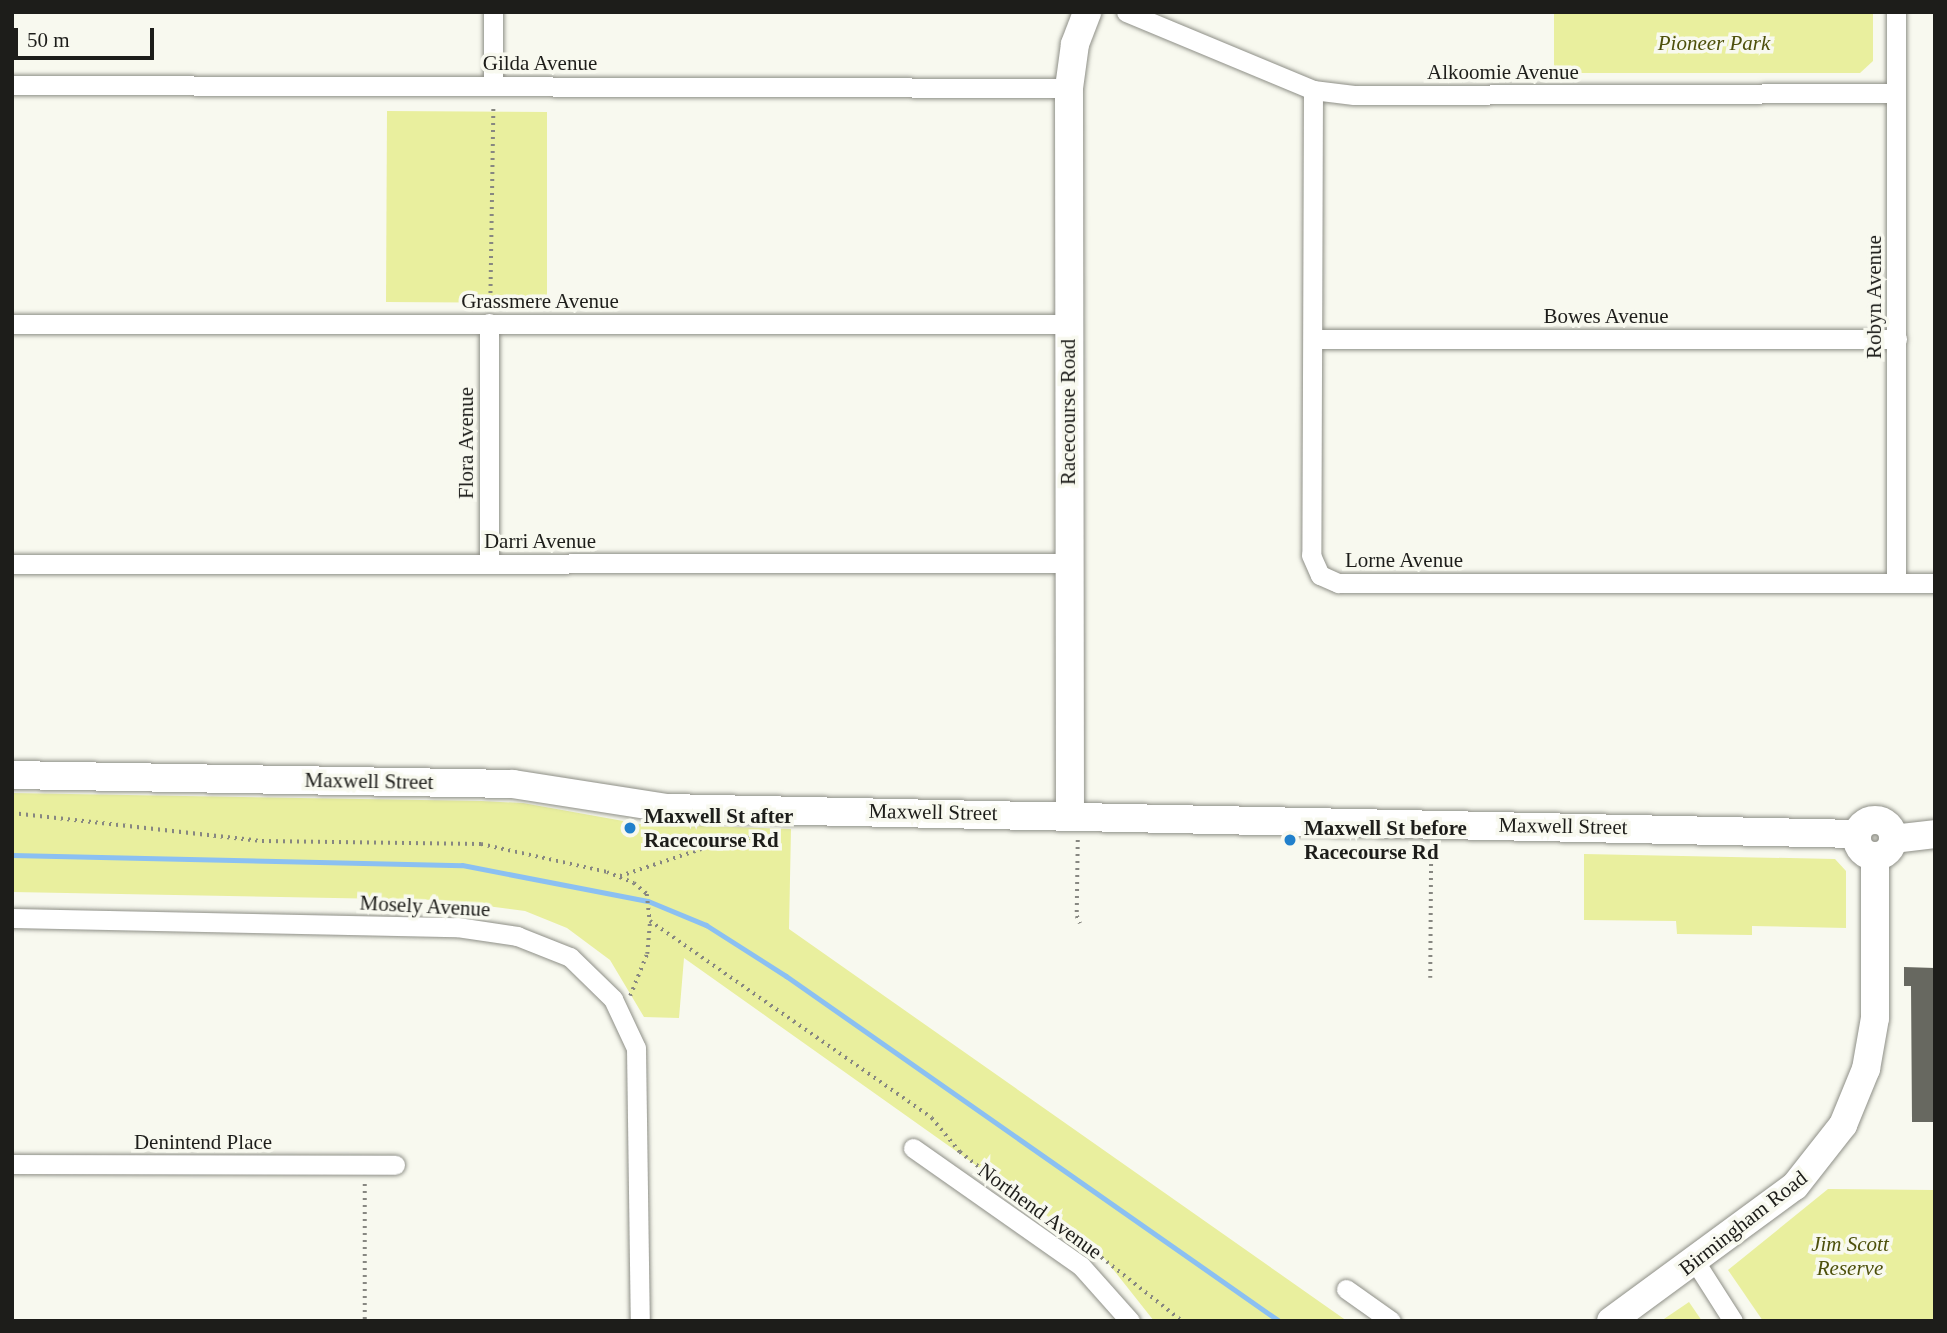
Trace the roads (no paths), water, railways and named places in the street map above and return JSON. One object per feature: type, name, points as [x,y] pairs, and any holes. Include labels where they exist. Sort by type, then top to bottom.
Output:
[{"type":"main road","name":"Racecourse Road","points":[[1074,827],[1068,563],[1069,88],[1075,44],[1087,12]]},
{"type":"main road","name":"Maxwell Street","points":[[12,775],[513,784],[644,806],[764,808],[1074,827],[1857,834],[1860,849],[1884,848]]},
{"type":"main road","points":[[1884,848],[1935,834]]},
{"type":"main road","name":"Birmingham Road","points":[[1611,1321],[1696,1263],[1795,1186],[1815,1165],[1852,1108],[1866,1069],[1875,1018],[1884,848]]},
{"type":"street","points":[[493,12],[493,86]]},
{"type":"street","name":"Alkoomie Avenue","points":[[1126,12],[1313,90],[1354,95],[1896,93]]},
{"type":"street","name":"Robyn Avenue","points":[[1896,12],[1896,582]]},
{"type":"street","name":"Gilda Avenue","points":[[12,85],[1069,88]]},
{"type":"street","name":"Lorne Avenue","points":[[1313,90],[1311,555],[1316,570],[1332,581],[1935,583]]},
{"type":"street","name":"Flora Avenue","points":[[489,323],[489,564]]},
{"type":"street","name":"Grassmere Avenue","points":[[12,324],[1069,324]]},
{"type":"street","name":"Bowes Avenue","points":[[1314,339],[1898,339]]},
{"type":"street","name":"Darri Avenue","points":[[12,564],[1068,563]]},
{"type":"street","name":"Mosely Avenue","points":[[12,918],[457,928],[499,932],[570,957],[619,1008],[632,1036],[639,1072],[640,1321]]},
{"type":"street","name":"Northend Avenue","points":[[913,1148],[1069,1257],[1104,1288],[1130,1321]]},
{"type":"street","name":"Denintend Place","points":[[12,1164],[394,1165]]},
{"type":"street","points":[[1696,1263],[1733,1321]]},
{"type":"street","points":[[1346,1289],[1391,1321]]},
{"type":"waterway","points":[[12,855],[462,865],[648,901],[706,925],[786,976],[1279,1321]]},
{"type":"place","name":"Maxwell St after Racecourse Rd","points":[[630,828]]},
{"type":"place","name":"Maxwell St before Racecourse Rd","points":[[1290,840]]},
{"type":"park label","name":"Pioneer Park","points":[[1714,43]]},
{"type":"park label","name":"Jim Scott Reserve","points":[[1850,1256]]}]
